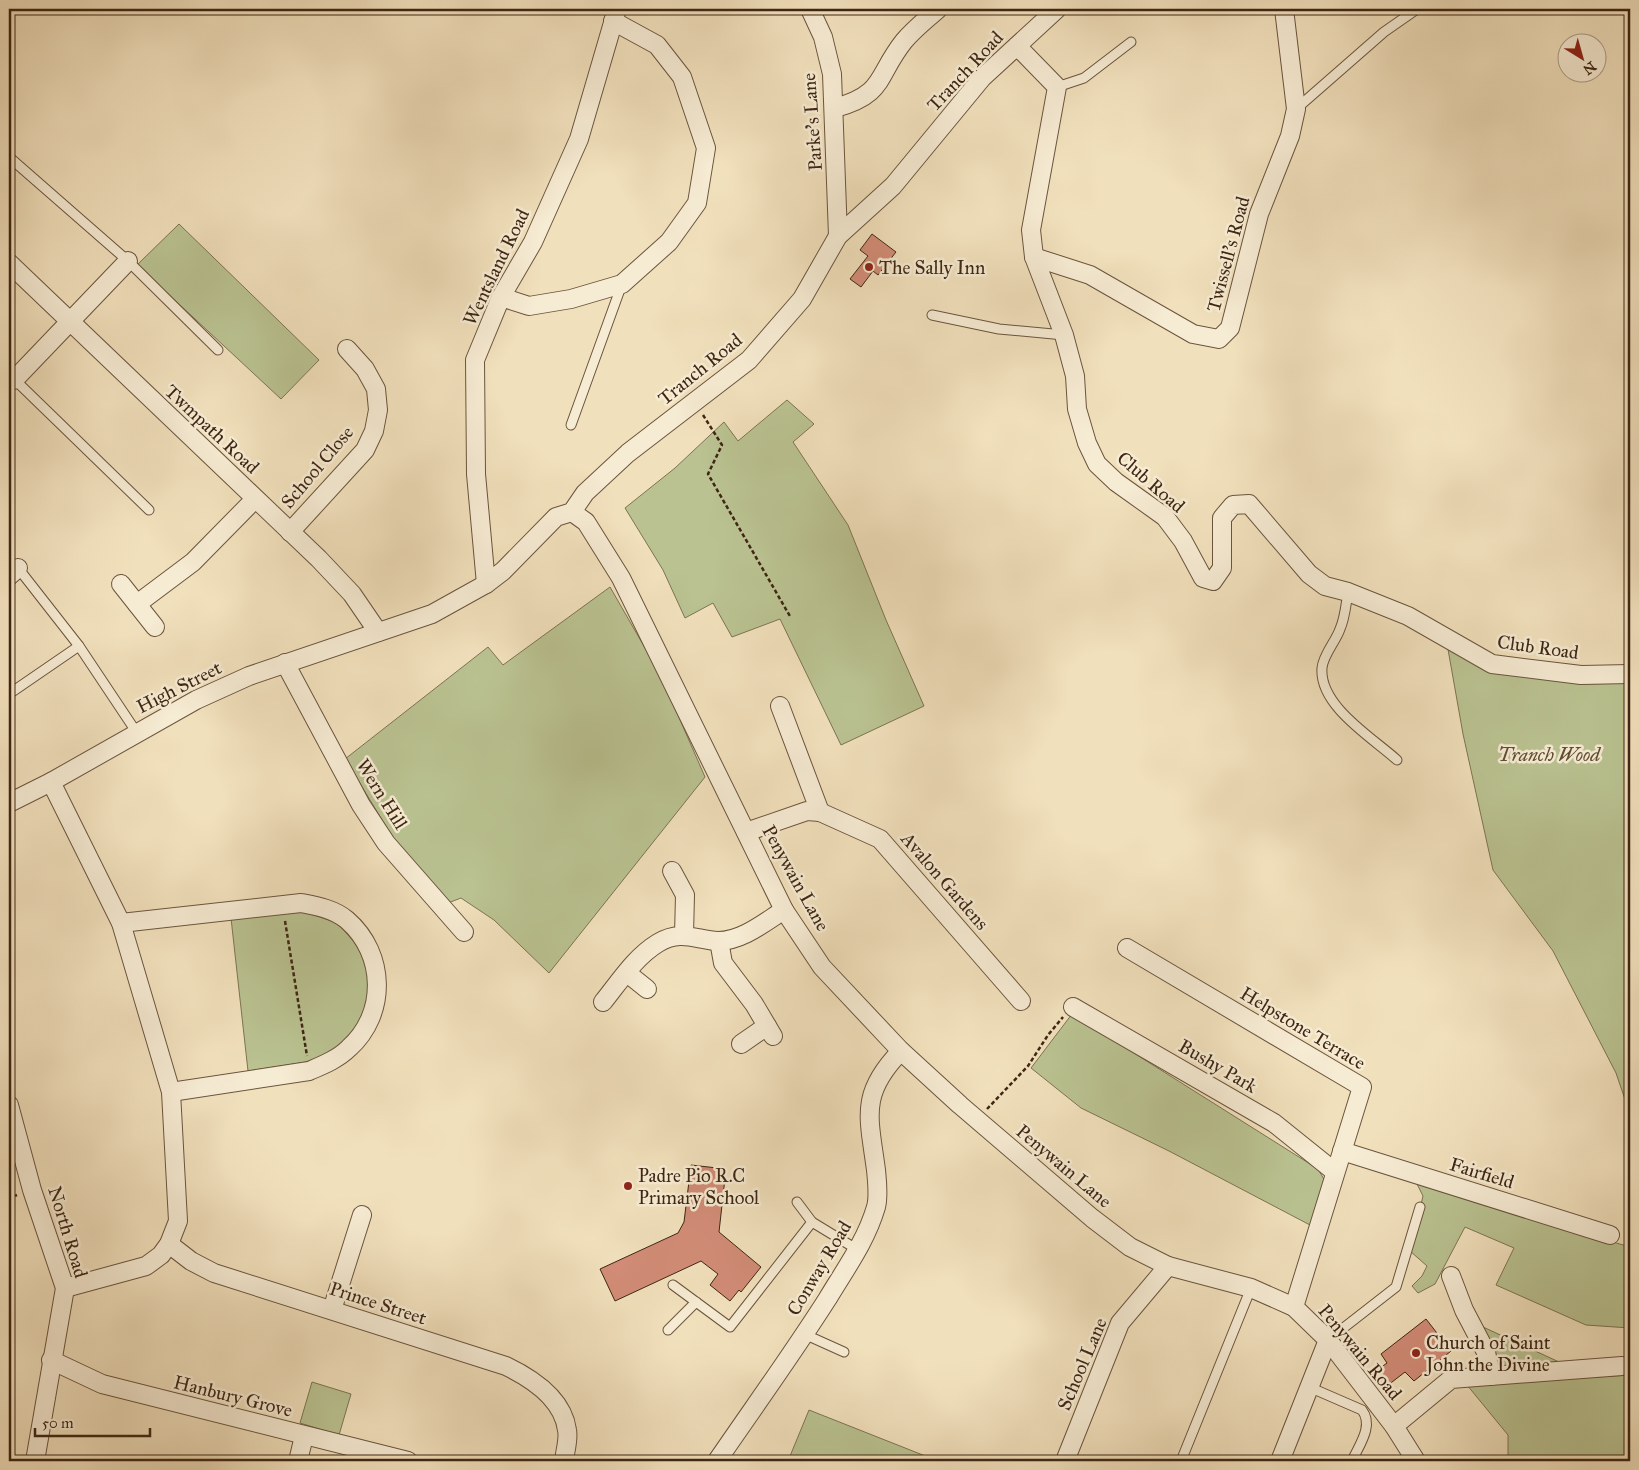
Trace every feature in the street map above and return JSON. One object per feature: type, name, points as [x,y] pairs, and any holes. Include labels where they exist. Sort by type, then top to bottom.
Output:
[{"type":"street","name":"Parke's Lane","points":[[810,9],[823,37],[832,74],[835,108],[838,236]]},
{"type":"street","points":[[835,108],[854,103],[870,92],[884,76],[904,41],[938,9]]},
{"type":"street","name":"Tranch Road","points":[[378,632],[432,614],[486,584],[503,571],[556,518],[572,512],[585,493],[628,453],[749,360],[802,299],[838,236],[892,186],[982,78],[1057,9]]},
{"type":"street","name":"Twissell's Road","points":[[1034,257],[1090,275],[1193,334],[1219,339],[1230,328],[1259,214],[1290,136],[1296,109],[1284,9]]},
{"type":"street","points":[[501,297],[529,306],[571,299],[622,284],[669,242],[697,203],[706,148],[682,77],[657,45],[615,15]]},
{"type":"street","name":"Wentsland Road","points":[[486,584],[476,474],[476,360],[501,297],[533,242],[579,139],[615,15]]},
{"type":"street","points":[[1017,46],[1058,87]]},
{"type":"street","name":"Club Road","points":[[1058,87],[1031,230],[1034,257],[1064,335],[1075,376],[1077,409],[1087,443],[1097,464],[1116,482],[1164,517],[1182,541],[1203,578],[1213,581],[1222,568],[1222,518],[1233,505],[1249,504],[1310,574],[1325,586],[1348,592],[1408,616],[1492,664],[1580,675],[1630,674]]},
{"type":"street","points":[[12,378],[128,261]]},
{"type":"street","name":"Twmpath Road","points":[[9,263],[68,322],[290,532],[352,594],[378,632]]},
{"type":"street","name":"School Close","points":[[290,532],[365,450],[374,431],[378,410],[376,389],[365,369],[347,349]]},
{"type":"street","points":[[137,604],[193,562],[255,498]]},
{"type":"street","name":"Penywain Lane","points":[[572,512],[586,522],[620,578],[784,910],[822,967],[901,1051],[977,1120],[1092,1218],[1130,1247],[1168,1266]]},
{"type":"street","points":[[121,584],[155,627]]},
{"type":"street","name":"High Street","points":[[9,803],[51,782],[196,700],[249,676],[378,632]]},
{"type":"street","name":"Wern Hill","points":[[285,663],[361,805],[386,843],[464,932]]},
{"type":"street","points":[[746,832],[807,811],[820,812],[780,706]]},
{"type":"street","points":[[51,782],[121,923],[171,1092],[178,1221],[169,1244],[161,1255],[146,1266],[65,1288]]},
{"type":"street","name":"Avalon Gardens","points":[[820,812],[880,839],[1020,1001]]},
{"type":"street","points":[[672,871],[685,895],[684,935]]},
{"type":"street","points":[[121,923],[301,903],[324,907],[346,920],[364,940],[374,961],[379,982],[375,1006],[363,1031],[354,1042],[329,1062],[309,1071],[171,1092]]},
{"type":"street","points":[[604,1002],[640,956],[660,942],[684,935],[720,941],[742,936],[784,910]]},
{"type":"street","points":[[720,941],[723,963],[754,1004],[770,1031],[741,1044]]},
{"type":"street","name":"Helpstone Terrace","points":[[1127,948],[1362,1087],[1294,1307]]},
{"type":"street","points":[[627,973],[647,989]]},
{"type":"street","name":"Bushy Park","points":[[1073,1007],[1274,1123],[1335,1172]]},
{"type":"street","name":"Conway Road","points":[[717,1461],[804,1334],[858,1250],[867,1232],[876,1205],[877,1181],[868,1112],[875,1086],[886,1066],[901,1051]]},
{"type":"street","name":"North Road","points":[[9,1106],[32,1190],[65,1288],[35,1461]]},
{"type":"street","name":"Fairfield","points":[[1342,1151],[1610,1235]]},
{"type":"street","points":[[332,1310],[362,1215]]},
{"type":"street","name":"Prince Street","points":[[169,1244],[191,1261],[214,1273],[506,1366],[526,1376],[540,1387],[564,1416],[568,1431],[564,1461]]},
{"type":"street","name":"Penywain Road","points":[[1168,1266],[1251,1288],[1294,1307],[1328,1340],[1394,1426],[1416,1461]]},
{"type":"street","name":"School Lane","points":[[1065,1461],[1120,1323],[1168,1266]]},
{"type":"street","points":[[1451,1276],[1464,1310],[1486,1352],[1491,1376]]},
{"type":"street","points":[[1280,1461],[1328,1340]]},
{"type":"street","name":"Hanbury Grove","points":[[51,1360],[102,1384],[408,1461]]},
{"type":"street","points":[[1394,1426],[1451,1379],[1622,1366]]},
{"type":"street","points":[[298,1461],[304,1436]]},
{"type":"lane","points":[[1296,109],[1384,32],[1418,9]]},
{"type":"lane","points":[[1058,87],[1084,78],[1131,42]]},
{"type":"lane","points":[[9,157],[128,261],[218,350]]},
{"type":"lane","points":[[571,425],[622,284]]},
{"type":"lane","points":[[932,315],[999,329],[1064,335]]},
{"type":"lane","points":[[12,378],[149,510]]},
{"type":"lane","points":[[13,572],[79,646],[137,733]]},
{"type":"lane","points":[[1348,592],[1341,628],[1322,666],[1324,683],[1342,714],[1362,733],[1382,745],[1397,760]]},
{"type":"lane","points":[[9,694],[79,646]]},
{"type":"lane","points":[[797,1202],[812,1222],[858,1250]]},
{"type":"lane","points":[[1328,1340],[1396,1287],[1420,1207]]},
{"type":"lane","points":[[673,1285],[730,1327],[812,1222]]},
{"type":"lane","points":[[1181,1461],[1251,1288]]},
{"type":"lane","points":[[668,1330],[696,1302]]},
{"type":"lane","points":[[804,1334],[844,1352]]},
{"type":"lane","points":[[1310,1387],[1362,1410],[1366,1416],[1367,1428],[1352,1461]]},
{"type":"path","points":[[695,402],[722,446],[708,474],[791,618]]},
{"type":"path","points":[[283,904],[309,1071]]},
{"type":"path","points":[[977,1120],[1028,1066],[1048,1035],[1073,1007]]},
{"type":"green space","points":[[179,224],[319,360],[281,399],[137,265]]},
{"type":"green space","points":[[787,400],[814,424],[793,442],[848,525],[886,620],[924,706],[841,745],[780,619],[732,637],[713,603],[685,618],[663,570],[625,508],[675,468],[724,422],[738,441]]},
{"type":"green space","points":[[610,587],[660,674],[705,777],[549,973],[494,920],[461,898],[448,903],[395,841],[345,759],[488,647],[503,665]]},
{"type":"green space","name":"Tranch Wood","points":[[1446,638],[1492,664],[1630,674],[1630,1114],[1616,1073],[1553,951],[1493,870],[1463,734]]},
{"type":"green space","points":[[301,911],[338,923],[355,943],[366,961],[370,988],[359,1029],[328,1055],[306,1062],[248,1071],[231,918]]},
{"type":"green space","points":[[1072,1014],[1318,1169],[1325,1181],[1310,1225],[1169,1151],[1081,1108],[1031,1068]]},
{"type":"green space","points":[[1417,1184],[1630,1247],[1630,1328],[1586,1325],[1496,1285],[1514,1248],[1465,1227],[1435,1284],[1418,1293],[1412,1286],[1422,1276],[1427,1266],[1410,1251],[1423,1196]]},
{"type":"green space","points":[[1483,1327],[1570,1367],[1505,1368],[1496,1360]]},
{"type":"green space","points":[[1630,1375],[1630,1461],[1513,1461],[1508,1454],[1508,1435],[1467,1385]]},
{"type":"green space","points":[[312,1382],[351,1394],[339,1435],[300,1423]]},
{"type":"green space","points":[[809,1410],[938,1461],[788,1461]]},
{"type":"building","points":[[872,234],[896,252],[878,275],[873,271],[861,287],[850,279],[868,256],[860,250]]},
{"type":"building","points":[[691,1165],[726,1169],[719,1232],[761,1267],[741,1292],[739,1290],[730,1301],[710,1285],[718,1274],[701,1261],[615,1301],[600,1269],[678,1233],[684,1222]]},
{"type":"building","name":"Church of Saint John the Divine","points":[[1426,1319],[1451,1351],[1414,1381],[1405,1372],[1383,1389],[1372,1374],[1387,1363],[1381,1354]]},
{"type":"place","name":"The Sally Inn","points":[[869,267]]},
{"type":"place","name":"Padre Pio R.C Primary School","points":[[628,1186]]},
{"type":"place","name":"Church of Saint John the Divine","points":[[1416,1353]]}]
